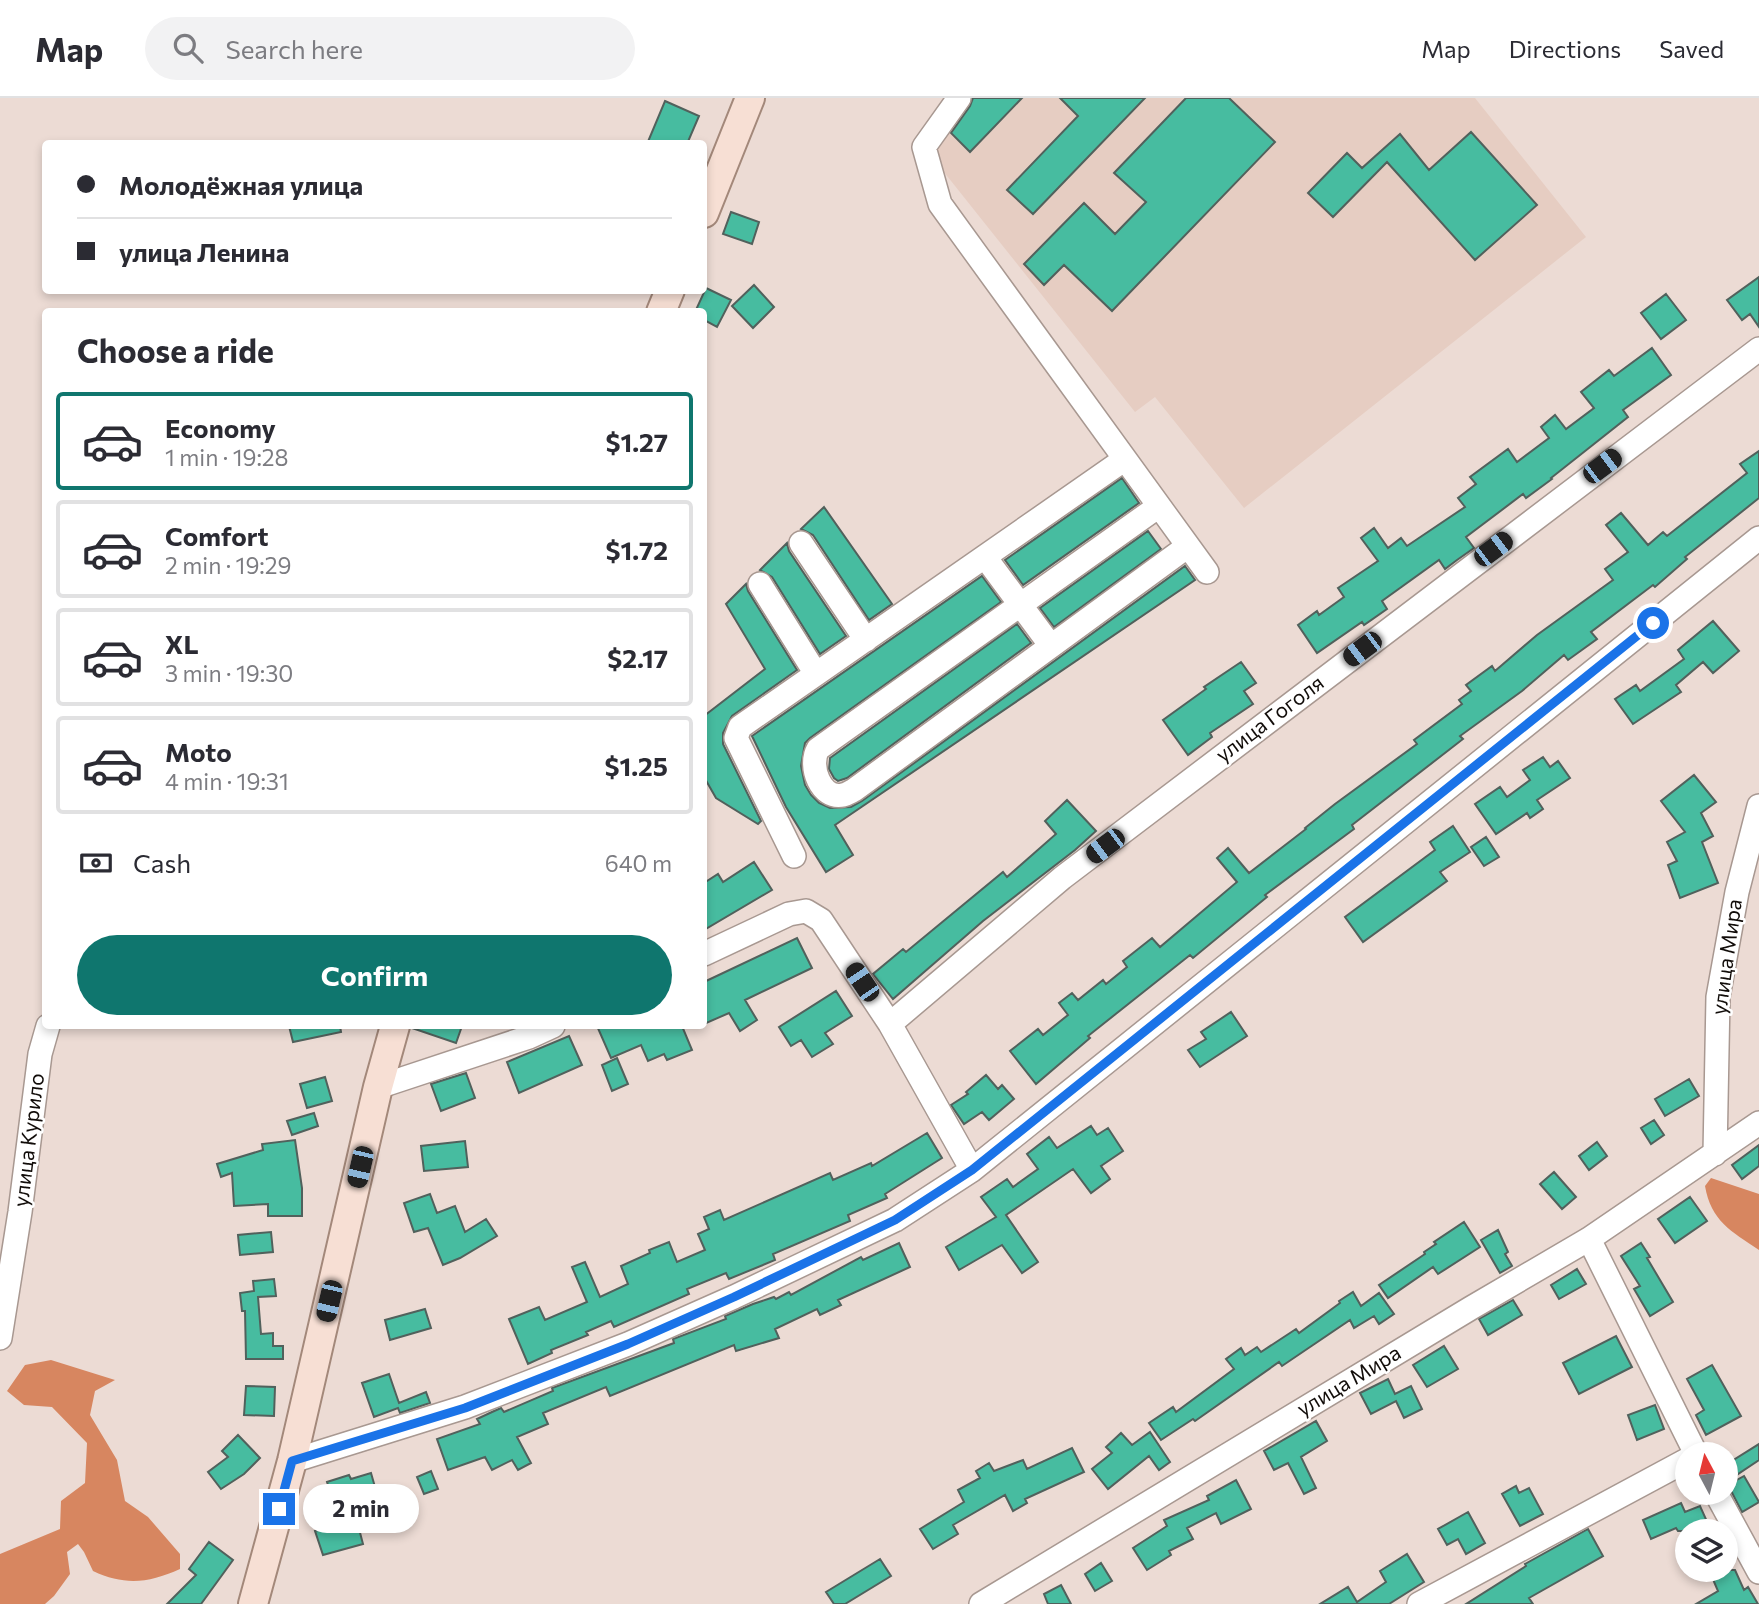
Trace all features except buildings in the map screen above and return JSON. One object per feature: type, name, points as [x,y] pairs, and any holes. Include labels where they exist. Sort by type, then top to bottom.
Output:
[{"type":"main road","points":[[707,206],[750,98]]},
{"type":"main road","points":[[253,1604],[292,1461],[378,1087],[394,1029]]},
{"type":"street","points":[[959,98],[924,147],[940,204],[1207,572]]},
{"type":"street","name":"улица Гоголя","points":[[890,1024],[1062,878],[1759,349]]},
{"type":"street","points":[[794,856],[736,738],[740,727],[1125,459]]},
{"type":"street","points":[[1159,506],[818,749],[813,768],[823,788],[841,796],[854,790],[1188,546]]},
{"type":"street","points":[[292,1461],[465,1408],[628,1344],[895,1220],[972,1170],[1759,538]]},
{"type":"street","points":[[801,543],[866,640]]},
{"type":"street","points":[[985,557],[1051,646]]},
{"type":"street","points":[[760,584],[816,674]]},
{"type":"street","name":"улица Мира","points":[[1715,1154],[1718,997],[1737,892],[1759,806]]},
{"type":"street","points":[[707,953],[789,914],[806,911],[821,920],[890,1024],[972,1170]]},
{"type":"street","name":"улица Курило","points":[[0,1338],[20,1212],[40,1054],[47,1029]]},
{"type":"street","points":[[378,1087],[546,1029]]},
{"type":"street","name":"улица Мира","points":[[981,1604],[1589,1239],[1759,1123]]},
{"type":"street","points":[[1589,1239],[1690,1442]]},
{"type":"street","points":[[1419,1604],[1675,1466]]},
{"type":"street","points":[[1723,1505],[1759,1572]]},
{"type":"shaded area","points":[[965,98],[1475,98],[1586,237],[1244,508],[1155,397],[1135,412],[924,147]]},
{"type":"shaded area","points":[[1711,1178],[1759,1194],[1759,1250],[1731,1231],[1717,1217],[1705,1186]]},
{"type":"shaded area","points":[[51,1360],[115,1380],[95,1391],[90,1415],[117,1460],[125,1501],[148,1517],[180,1554],[180,1569],[147,1580],[116,1579],[93,1571],[78,1544],[67,1552],[70,1574],[45,1604],[0,1604],[0,1554],[60,1529],[61,1501],[85,1483],[87,1443],[52,1407],[24,1405],[7,1391],[25,1365]]},
{"type":"route","points":[[279,1509],[292,1461],[465,1408],[628,1344],[895,1220],[972,1170],[1653,623]]}]
